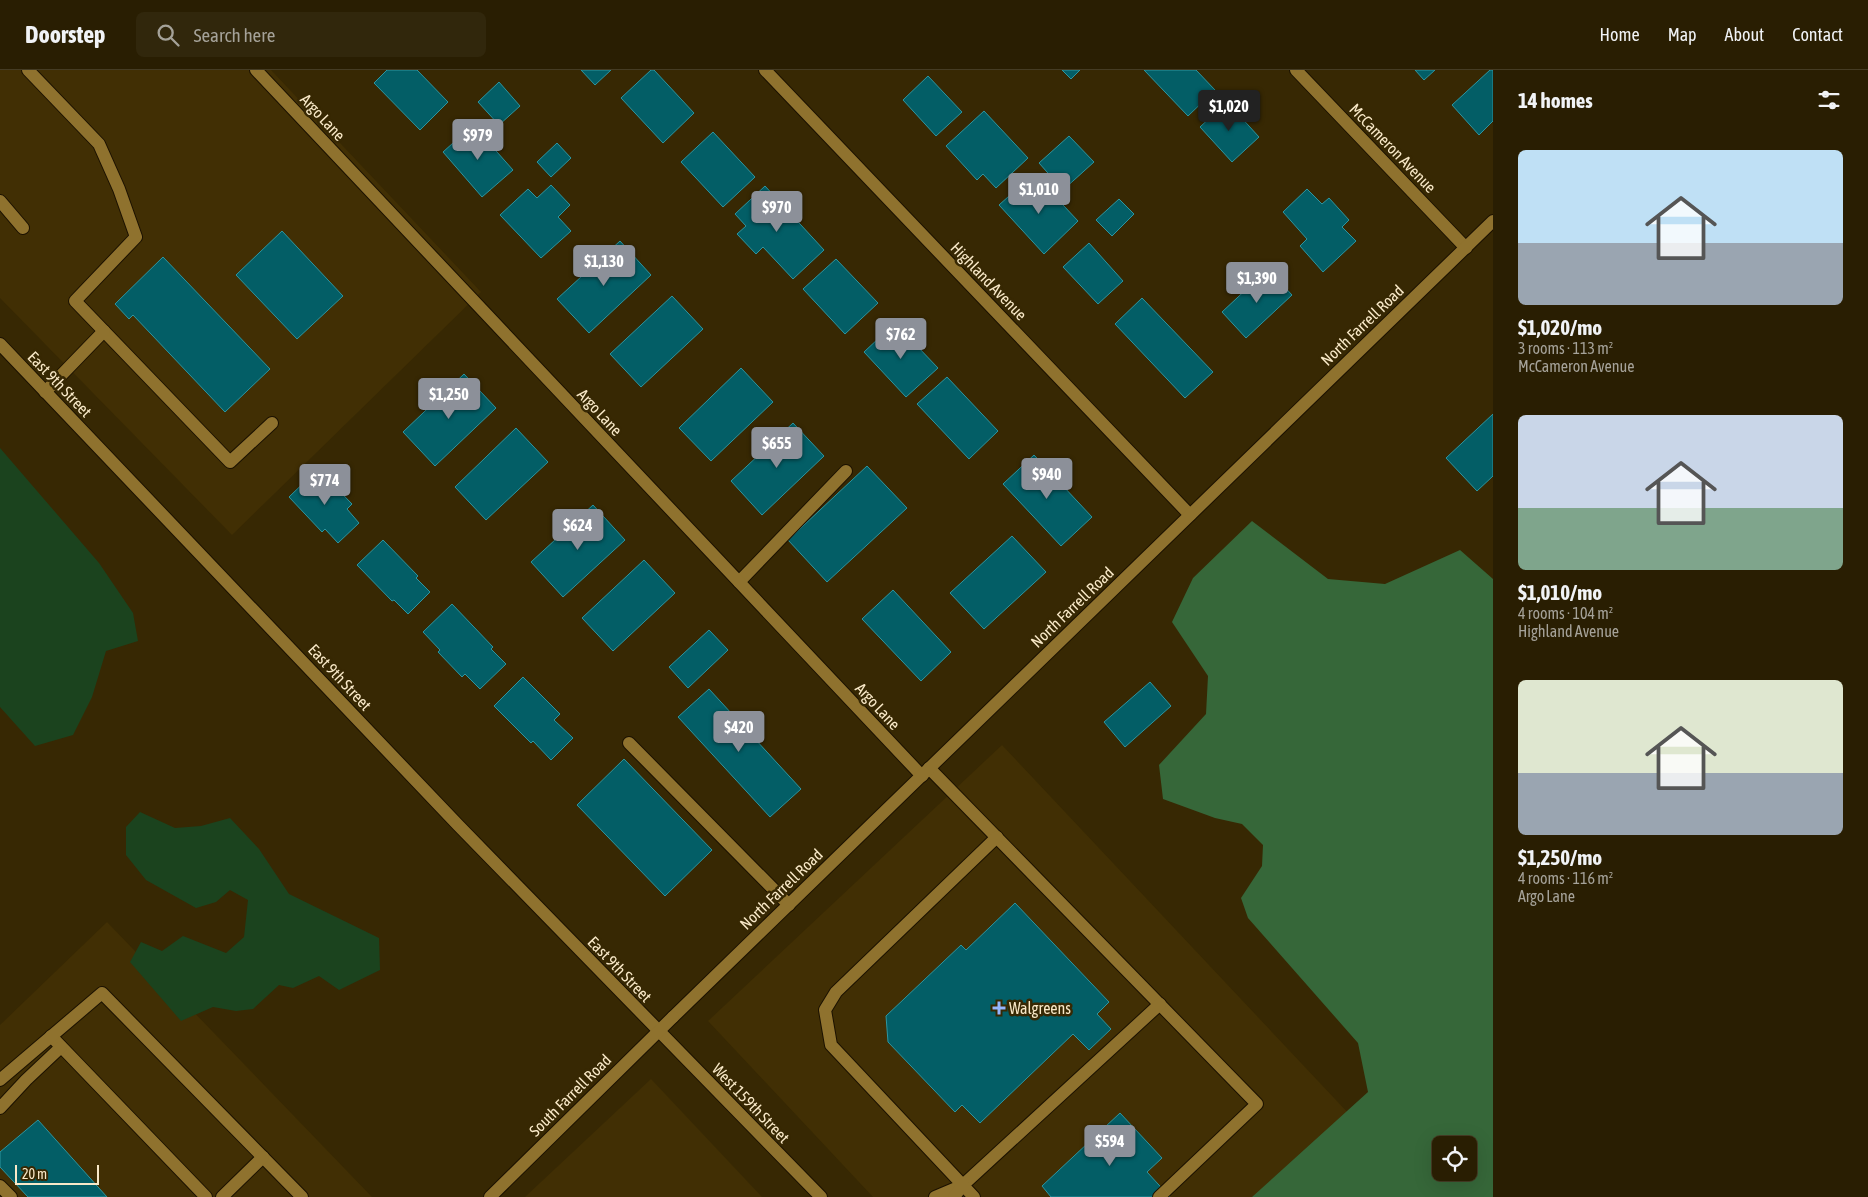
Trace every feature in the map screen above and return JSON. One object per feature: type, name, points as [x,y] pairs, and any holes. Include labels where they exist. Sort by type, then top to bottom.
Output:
[{"type":"street","points":[[28,70],[99,144],[119,190],[136,237],[75,301],[230,462],[272,422]]},
{"type":"street","name":"Argo Lane","points":[[256,70],[739,582],[926,772],[997,837],[1257,1104],[1159,1197]]},
{"type":"street","name":"Highland Avenue","points":[[765,70],[1190,515]]},
{"type":"street","name":"McCameron Avenue","points":[[1296,70],[1466,248]]},
{"type":"street","points":[[0,201],[23,228]]},
{"type":"street","name":"North Farrell Road","points":[[673,1017],[1493,221]]},
{"type":"street","points":[[45,392],[104,331]]},
{"type":"street","name":"East 9th Street","points":[[0,344],[464,832],[658,1031]]},
{"type":"street","points":[[739,582],[846,471]]},
{"type":"street","points":[[629,743],[789,904]]},
{"type":"street","points":[[974,1197],[831,1045],[825,1010],[836,992],[997,837]]},
{"type":"street","points":[[0,1080],[102,993],[302,1197]]},
{"type":"street","points":[[954,1197],[963,1185],[1160,1004]]},
{"type":"street","name":"South Farrell Road","points":[[490,1197],[673,1017]]},
{"type":"street","name":"West 159th Street","points":[[658,1031],[821,1197]]},
{"type":"street","points":[[51,1036],[206,1197]]},
{"type":"street","points":[[0,1108],[61,1046]]},
{"type":"street","points":[[222,1197],[263,1157]]},
{"type":"street","points":[[935,1197],[963,1185]]},
{"type":"street","points":[[0,1186],[11,1197]]},
{"type":"shaded area","points":[[0,70],[271,70],[481,292],[232,535],[0,298]]},
{"type":"shaded area","points":[[1002,745],[1351,1116],[1265,1197],[873,1197],[708,1021]]},
{"type":"shaded area","points":[[107,922],[372,1197],[0,1197],[0,1025]]},
{"type":"shaded area","points":[[651,1079],[762,1197],[525,1197]]},
{"type":"green space","points":[[0,448],[99,563],[133,613],[138,641],[106,651],[92,697],[73,735],[35,746],[0,707]]},
{"type":"green space","points":[[1252,521],[1328,579],[1385,584],[1460,550],[1493,579],[1493,1197],[1252,1197],[1368,1092],[1358,1043],[1248,918],[1241,898],[1262,866],[1263,845],[1242,824],[1215,818],[1163,799],[1159,765],[1206,714],[1208,676],[1172,622],[1193,578]]},
{"type":"green space","points":[[140,812],[175,828],[201,826],[230,818],[259,849],[289,894],[379,938],[380,970],[339,990],[319,976],[293,988],[279,985],[253,1009],[236,1011],[213,1007],[181,1021],[130,962],[141,942],[162,951],[183,936],[226,953],[244,937],[248,900],[230,890],[216,902],[196,908],[146,880],[126,855],[126,827]]},
{"type":"building","points":[[387,70],[417,70],[448,102],[420,130],[374,83]]},
{"type":"building","points":[[581,70],[611,70],[595,85]]},
{"type":"building","points":[[651,70],[654,70],[694,113],[663,143],[621,98]]},
{"type":"building","points":[[1062,70],[1080,70],[1071,79]]},
{"type":"building","points":[[1144,70],[1196,70],[1215,90],[1188,116]]},
{"type":"building","points":[[1415,70],[1435,70],[1424,80]]},
{"type":"building","points":[[1490,70],[1493,70],[1493,121],[1479,135],[1452,105]]},
{"type":"building","points":[[928,76],[962,112],[936,136],[903,100]]},
{"type":"building","points":[[499,82],[520,106],[499,125],[478,102]]},
{"type":"building","points":[[1227,102],[1259,137],[1232,162],[1200,127]]},
{"type":"building","points":[[984,111],[1028,158],[996,188],[983,174],[977,180],[946,146]]},
{"type":"building","points":[[473,125],[513,170],[482,197],[443,152]]},
{"type":"building","points":[[713,132],[755,177],[723,207],[681,162]]},
{"type":"building","points":[[1069,136],[1094,162],[1063,190],[1039,163]]},
{"type":"building","points":[[557,143],[571,158],[551,177],[537,162]]},
{"type":"building","points":[[1028,179],[1043,195],[1048,189],[1078,221],[1044,254],[999,205]]},
{"type":"building","points":[[551,185],[570,205],[558,217],[571,231],[541,258],[500,215],[528,189],[537,198]]},
{"type":"building","points":[[765,186],[824,250],[793,279],[763,247],[756,254],[737,234],[746,226],[735,214]]},
{"type":"building","points":[[1307,189],[1322,204],[1329,198],[1349,220],[1342,227],[1356,241],[1323,272],[1300,246],[1307,239],[1283,212]]},
{"type":"building","points":[[1119,199],[1134,214],[1112,236],[1096,220]]},
{"type":"building","points":[[282,231],[343,296],[297,339],[236,275]]},
{"type":"building","points":[[620,241],[651,275],[589,333],[557,299]]},
{"type":"building","points":[[1089,243],[1123,281],[1098,304],[1063,267]]},
{"type":"building","points":[[163,257],[270,369],[225,412],[133,315],[129,319],[115,304]]},
{"type":"building","points":[[836,259],[878,303],[845,334],[803,289]]},
{"type":"building","points":[[1268,269],[1292,295],[1246,338],[1222,312]]},
{"type":"building","points":[[672,296],[703,329],[641,387],[610,354]]},
{"type":"building","points":[[1142,298],[1213,372],[1185,398],[1115,324]]},
{"type":"building","points":[[895,323],[938,368],[906,397],[864,352]]},
{"type":"building","points":[[741,368],[773,402],[711,461],[679,428]]},
{"type":"building","points":[[464,374],[496,408],[435,466],[403,432]]},
{"type":"building","points":[[947,377],[998,431],[969,459],[917,404]]},
{"type":"building","points":[[1493,414],[1493,476],[1477,491],[1446,458]]},
{"type":"building","points":[[793,423],[824,456],[762,515],[731,481]]},
{"type":"building","points":[[516,428],[548,462],[486,520],[455,487]]},
{"type":"building","points":[[1034,455],[1092,517],[1061,546],[1003,484]]},
{"type":"building","points":[[867,466],[907,508],[827,582],[788,540]]},
{"type":"building","points":[[318,469],[352,504],[347,509],[359,523],[338,543],[325,529],[322,532],[289,497]]},
{"type":"building","points":[[593,505],[625,540],[563,597],[531,562]]},
{"type":"building","points":[[1012,536],[1046,572],[984,629],[950,593]]},
{"type":"building","points":[[383,540],[418,576],[416,578],[430,592],[408,614],[394,600],[392,601],[357,565]]},
{"type":"building","points":[[644,560],[675,593],[613,651],[582,618]]},
{"type":"building","points":[[893,590],[951,652],[921,681],[862,619]]},
{"type":"building","points":[[452,604],[493,647],[491,649],[506,664],[480,689],[465,674],[462,677],[438,652],[440,650],[423,632]]},
{"type":"building","points":[[709,630],[728,650],[688,688],[669,667]]},
{"type":"building","points":[[523,677],[560,714],[554,720],[573,738],[551,760],[494,706]]},
{"type":"building","points":[[1150,682],[1171,706],[1125,747],[1104,722]]},
{"type":"building","points":[[709,689],[801,789],[770,817],[678,717]]},
{"type":"building","points":[[624,759],[712,850],[665,896],[577,805]]},
{"type":"building","name":"Walgreens","points":[[1015,903],[1109,1002],[1097,1014],[1111,1029],[1089,1050],[1073,1034],[980,1123],[962,1105],[955,1112],[888,1042],[886,1016],[961,945],[966,950]]},
{"type":"building","points":[[1120,1113],[1162,1158],[1147,1172],[1170,1197],[1051,1197],[1042,1186]]},
{"type":"building","points":[[38,1120],[107,1197],[28,1197],[0,1167],[0,1152]]},
{"type":"place","name":"Walgreens","points":[[999,1008]]}]
